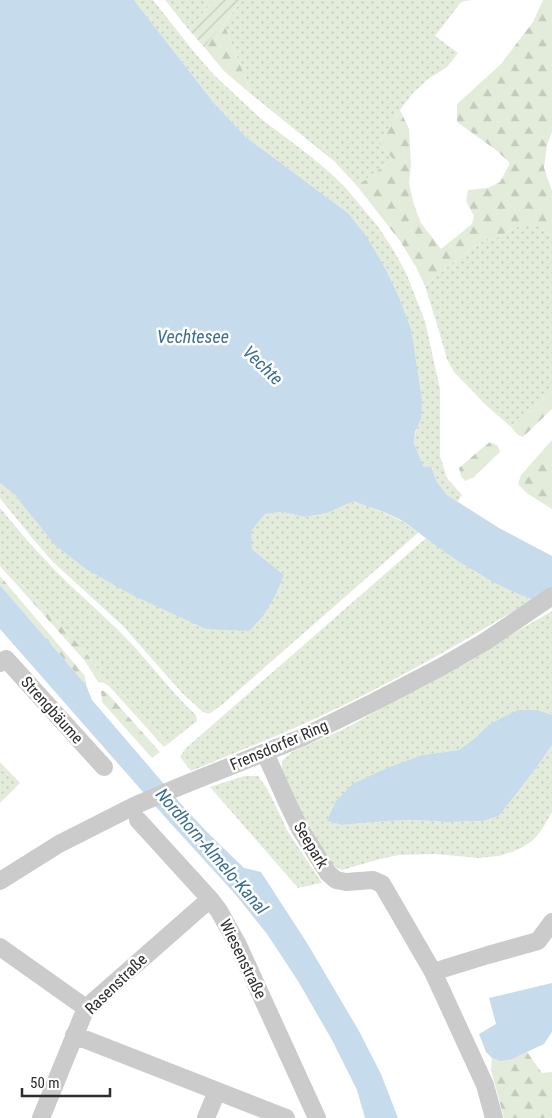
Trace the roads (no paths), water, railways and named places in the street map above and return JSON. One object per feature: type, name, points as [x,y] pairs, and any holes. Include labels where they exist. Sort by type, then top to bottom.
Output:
[{"type":"street","name":"Frensdorfer Ring","points":[[0,881],[59,844],[137,813],[180,786],[301,738],[374,702],[486,641],[552,596]]},
{"type":"street","name":"Strengbäume","points":[[0,664],[6,659],[104,767]]},
{"type":"street","name":"Seepark","points":[[265,753],[300,828],[328,873],[336,880],[346,882],[373,880],[382,884],[433,972],[485,1086],[494,1118]]},
{"type":"street","name":"Wiesenstraße","points":[[137,813],[219,911],[238,946],[317,1118]]},
{"type":"street","name":"Rasenstraße","points":[[42,1118],[86,1008],[210,899]]},
{"type":"street","points":[[433,972],[538,942],[552,922]]},
{"type":"street","points":[[0,947],[86,1008]]},
{"type":"street","points":[[74,1035],[286,1118]]},
{"type":"street","points":[[206,1118],[217,1091]]},
{"type":"water","name":"Vechtesee","points":[[0,0],[134,0],[214,103],[246,137],[348,213],[366,236],[384,266],[399,297],[411,329],[422,400],[421,419],[415,432],[414,443],[423,466],[431,466],[437,482],[447,495],[499,528],[552,556],[552,606],[505,588],[447,554],[402,521],[354,501],[327,513],[305,517],[282,512],[265,514],[251,531],[252,549],[284,575],[275,596],[263,616],[249,631],[206,629],[132,595],[86,569],[55,545],[15,495],[0,483]]},
{"type":"water","name":"Nordhorn-Almelo-Kanal","points":[[0,585],[86,685],[92,700],[182,805],[244,868],[261,872],[307,943],[359,1031],[381,1074],[398,1118],[365,1118],[357,1090],[332,1040],[298,981],[267,934],[235,894],[0,629]]},
{"type":"water","points":[[518,710],[538,710],[552,715],[552,745],[499,816],[483,821],[447,822],[414,820],[342,825],[327,821],[336,801],[353,784],[422,755],[459,750],[488,725]]},
{"type":"water","points":[[552,983],[552,1032],[544,1044],[512,1059],[501,1061],[492,1058],[486,1052],[479,1034],[496,1024],[489,998]]},
{"type":"water label","name":"Vechte","points":[[263,365]]}]
